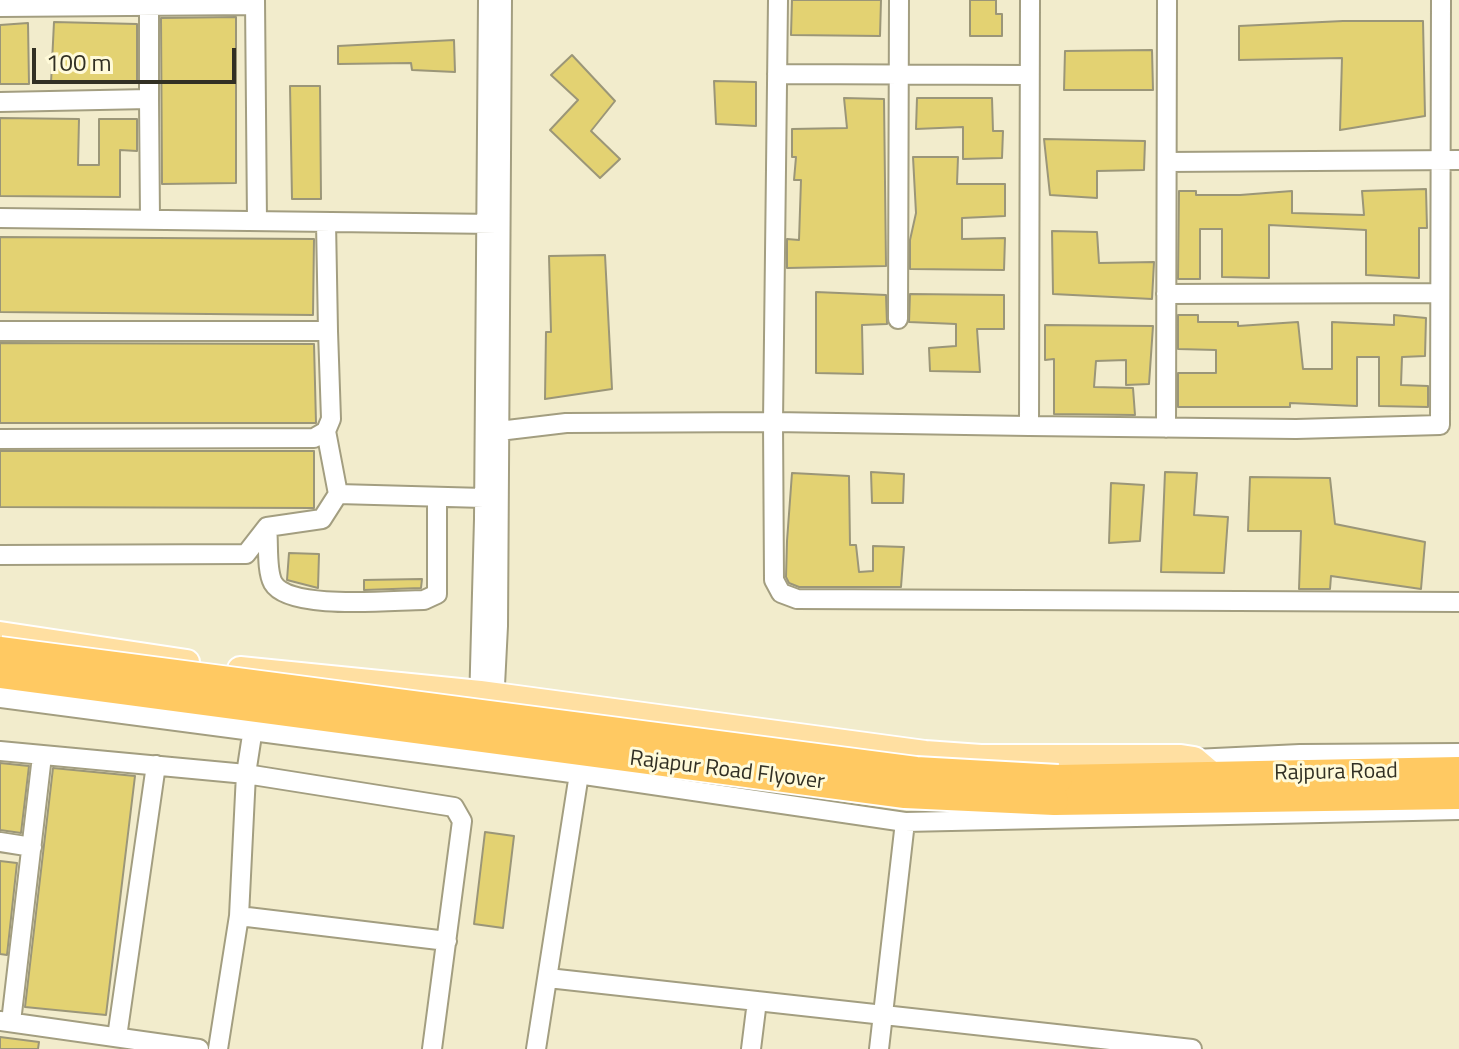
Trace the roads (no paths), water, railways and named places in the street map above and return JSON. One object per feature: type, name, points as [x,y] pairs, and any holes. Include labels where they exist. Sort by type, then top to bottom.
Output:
[{"type":"highway","name":"Rajapur Road Flyover","points":[[0,651],[1056,790],[1204,767]]},
{"type":"highway","name":"Rajapur Road Flyover","points":[[0,674],[905,794],[1056,790],[1459,795]]},
{"type":"highway","name":"Rajpura Road","points":[[1204,767],[1459,771]]},
{"type":"main road","points":[[0,634],[259,671],[925,753],[1204,767]]},
{"type":"street","points":[[483,762],[499,431],[488,0]]},
{"type":"street","points":[[487,699],[484,498],[502,0]]},
{"type":"street","points":[[778,0],[773,422],[774,580],[781,593],[797,599],[1459,602]]},
{"type":"street","points":[[898,319],[899,0]]},
{"type":"street","points":[[1029,426],[1030,0]]},
{"type":"street","points":[[1166,428],[1167,0]]},
{"type":"street","points":[[1440,425],[1440,293],[1450,160],[1441,0]]},
{"type":"street","points":[[149,3],[150,220]]},
{"type":"street","points":[[0,7],[255,3],[257,221]]},
{"type":"street","points":[[777,74],[1028,75]]},
{"type":"street","points":[[0,102],[149,99]]},
{"type":"street","points":[[1167,162],[1450,160]]},
{"type":"street","points":[[0,218],[493,224]]},
{"type":"street","points":[[0,555],[246,554],[267,527],[322,519],[338,494],[326,431],[331,419],[326,222]]},
{"type":"street","points":[[1166,294],[1440,293]]},
{"type":"street","points":[[0,331],[328,331]]},
{"type":"street","points":[[499,431],[566,423],[773,422],[1166,428],[1459,425]]},
{"type":"street","points":[[0,439],[314,438],[326,431]]},
{"type":"street","points":[[338,494],[484,498]]},
{"type":"street","points":[[267,527],[272,582],[284,595],[305,600],[424,600],[437,594],[437,497]]},
{"type":"street","points":[[218,1049],[239,916],[246,774],[259,671]]},
{"type":"street","points":[[0,698],[579,774],[905,822],[1459,810]]},
{"type":"street","points":[[0,751],[246,774],[454,807],[462,821],[432,1049]]},
{"type":"street","points":[[1204,767],[1300,754],[1459,753]]},
{"type":"street","points":[[42,756],[6,1021],[82,1041],[117,1037],[199,1049]]},
{"type":"street","points":[[117,1037],[156,765]]},
{"type":"street","points":[[536,1049],[579,774]]},
{"type":"street","points":[[879,1049],[905,822]]},
{"type":"street","points":[[0,842],[32,847]]},
{"type":"street","points":[[239,916],[447,941]]},
{"type":"street","points":[[548,978],[1192,1049]]},
{"type":"street","points":[[751,1049],[757,1001]]}]
